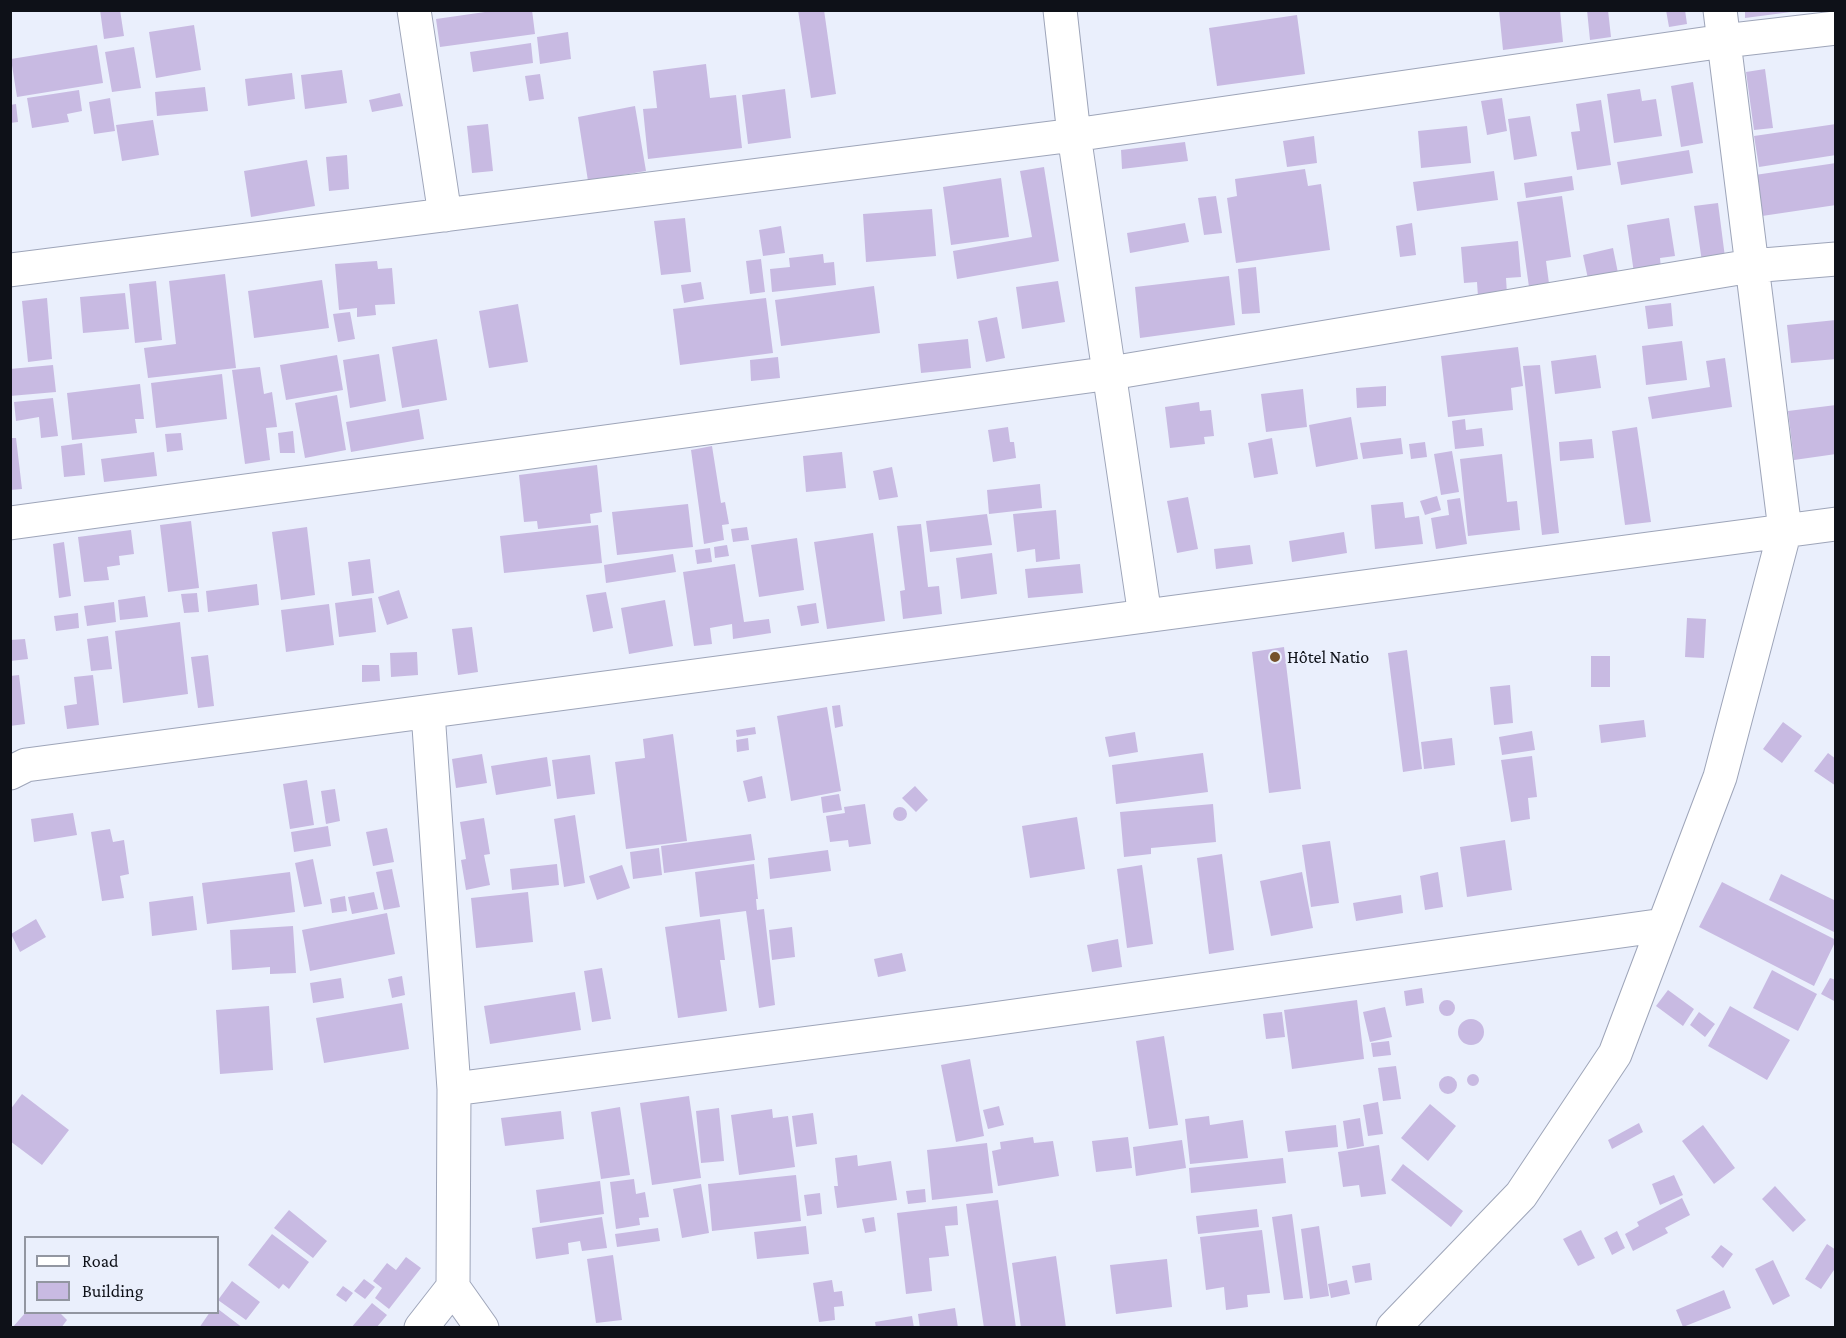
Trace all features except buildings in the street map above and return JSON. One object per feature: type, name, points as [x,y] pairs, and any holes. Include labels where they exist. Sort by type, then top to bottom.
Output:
[{"type":"street","points":[[414,10],[445,215]]},
{"type":"street","points":[[1060,10],[1074,135],[1111,373],[1145,616]]},
{"type":"street","points":[[10,270],[1074,135],[1722,26],[1836,28]]},
{"type":"street","points":[[1393,1328],[1521,1195],[1615,1054],[1720,777],[1785,530],[1722,26]]},
{"type":"street","points":[[10,522],[1111,373],[1751,266],[1836,259]]},
{"type":"street","points":[[10,773],[26,765],[1836,524]]},
{"type":"street","points":[[428,711],[453,1089],[453,1287],[482,1328]]},
{"type":"street","points":[[453,1089],[971,1022],[1664,925]]},
{"type":"street","points":[[421,1328],[453,1287]]},
{"type":"place","name":"Hôtel Natio","points":[[1275,657]]}]
